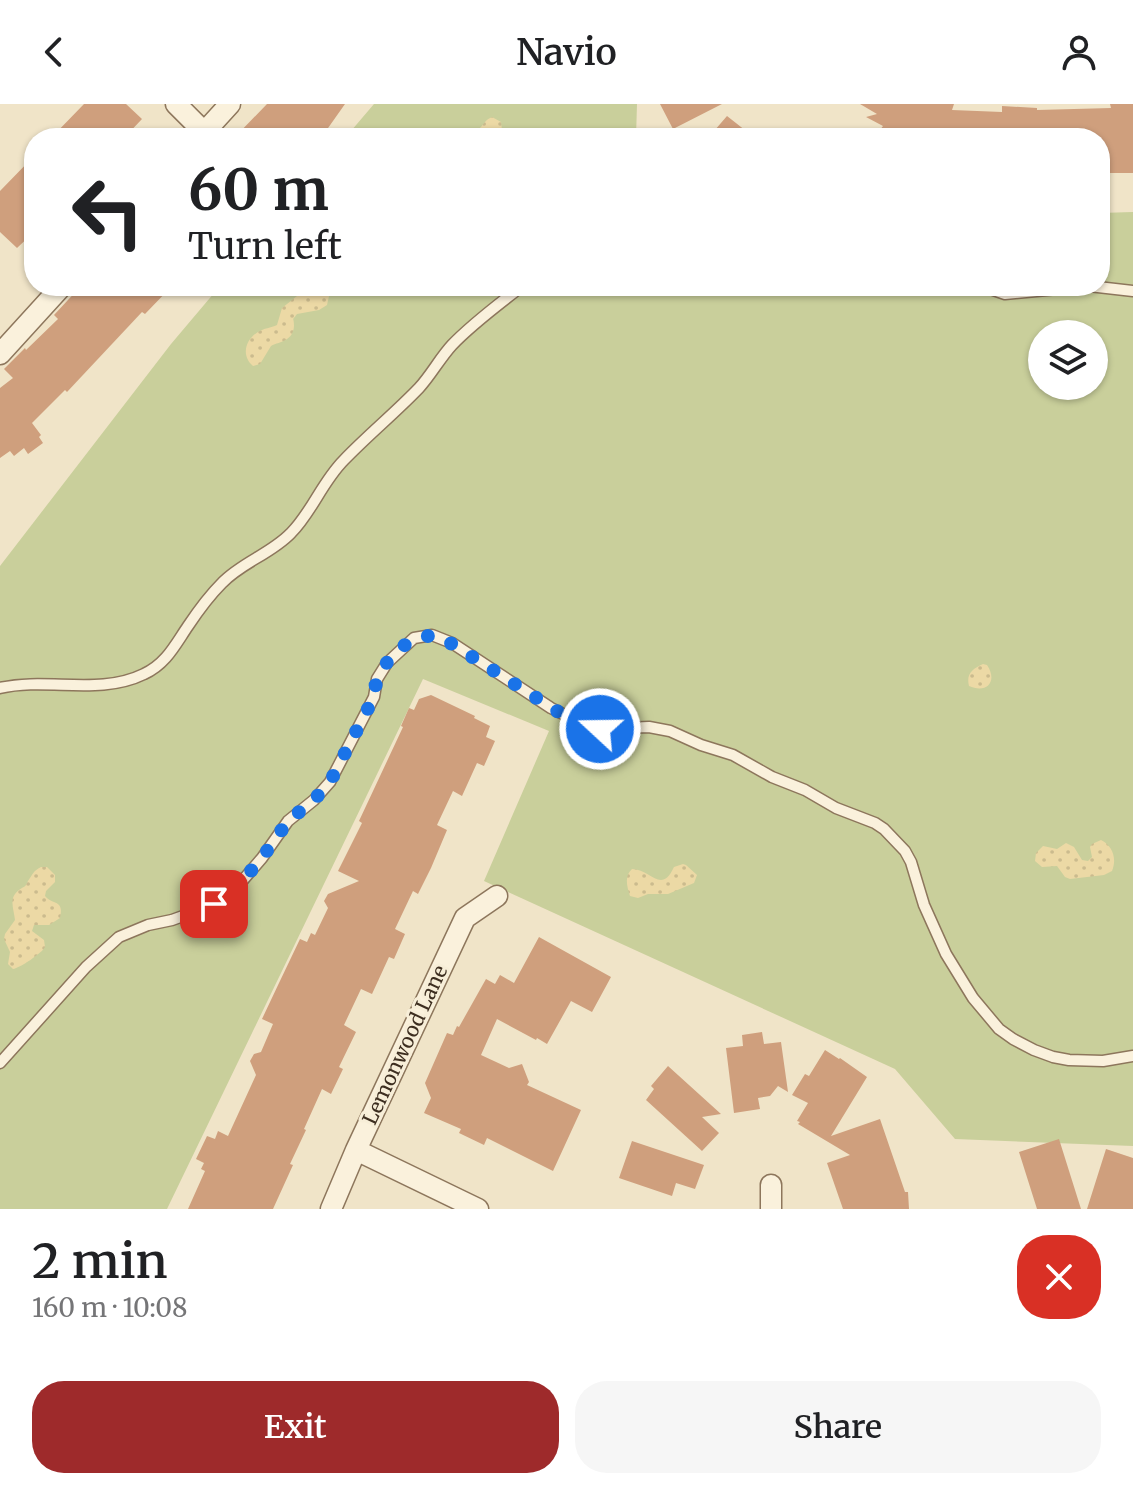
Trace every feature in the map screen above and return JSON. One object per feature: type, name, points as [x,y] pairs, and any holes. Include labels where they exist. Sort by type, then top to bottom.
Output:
[{"type":"street","points":[[176,104],[196,128]]},
{"type":"street","points":[[208,128],[230,104]]},
{"type":"street","points":[[0,354],[53,296]]},
{"type":"street","name":"Lemonwood Lane","points":[[331,1209],[465,918],[497,896]]},
{"type":"street","points":[[356,1150],[478,1209]]},
{"type":"street","points":[[771,1185],[771,1209]]},
{"type":"lane","points":[[1110,288],[1133,291]]},
{"type":"lane","points":[[0,688],[32,683],[117,683],[148,672],[162,663],[220,584],[291,533],[343,460],[418,389],[470,328],[510,296]]},
{"type":"lane","points":[[0,1063],[86,967],[119,937],[205,908],[237,887],[288,821],[330,782],[374,697],[377,679],[387,663],[414,638],[432,635],[452,643],[551,708],[579,722],[600,729],[649,727],[670,731],[733,755],[836,808],[875,823],[905,851],[946,954],[960,980],[999,1029],[1034,1050],[1053,1057],[1103,1061],[1133,1056]]},
{"type":"green space","points":[[374,104],[637,104],[636,128],[354,128]]},
{"type":"green space","points":[[1133,212],[1133,1146],[955,1139],[895,1069],[484,881],[549,731],[423,679],[167,1209],[0,1209],[0,566],[212,296],[1110,296],[1110,213]]},
{"type":"sand","points":[[492,117],[501,122],[502,128],[480,128]]},
{"type":"sand","points":[[297,296],[329,296],[327,305],[319,310],[297,314],[293,319],[291,335],[271,346],[260,364],[253,366],[246,353],[250,339],[260,331],[277,325],[282,308]]},
{"type":"sand","points":[[983,664],[990,671],[991,681],[986,687],[969,686],[971,672]]},
{"type":"sand","points":[[1101,840],[1111,849],[1114,858],[1112,871],[1104,875],[1070,879],[1057,866],[1042,867],[1035,861],[1036,853],[1043,846],[1057,849],[1066,843],[1074,847],[1082,860],[1088,861],[1092,857],[1090,847]]},
{"type":"sand","points":[[683,864],[697,875],[694,883],[668,894],[648,894],[638,898],[630,896],[627,878],[632,869],[660,880],[665,879],[674,867]]},
{"type":"sand","points":[[41,867],[47,867],[55,875],[55,882],[45,896],[59,905],[60,918],[49,925],[34,925],[32,931],[44,940],[45,947],[13,969],[8,964],[10,952],[4,939],[15,920],[12,904],[19,890]]},
{"type":"building","points":[[84,104],[126,104],[142,119],[133,128],[61,128]]},
{"type":"building","points":[[267,104],[345,104],[328,128],[244,128]]},
{"type":"building","points":[[660,104],[722,104],[675,128]]},
{"type":"building","points":[[860,104],[954,104],[952,110],[1002,112],[1002,106],[1037,110],[1111,108],[1110,104],[1133,104],[1133,173],[1110,173],[1110,128],[882,128],[883,126],[866,117],[877,114]]},
{"type":"building","points":[[727,116],[742,128],[717,128]]},
{"type":"building","points":[[24,166],[24,241],[17,248],[0,232],[0,191]]},
{"type":"building","points":[[72,296],[162,296],[145,314],[142,312],[67,392],[65,390],[32,423],[43,443],[28,454],[24,448],[14,456],[10,451],[0,458],[0,388],[13,378],[4,369],[58,319],[54,315]]},
{"type":"building","points":[[431,695],[490,726],[486,737],[495,741],[484,766],[477,763],[462,796],[453,791],[437,825],[447,830],[418,894],[413,891],[395,929],[405,934],[394,959],[389,957],[372,994],[361,989],[344,1025],[356,1032],[339,1067],[343,1069],[331,1094],[322,1089],[273,1209],[188,1209],[205,1171],[201,1169],[204,1163],[196,1159],[207,1136],[215,1139],[218,1131],[228,1136],[256,1075],[250,1061],[254,1054],[261,1052],[273,1024],[262,1019],[300,939],[307,942],[311,933],[315,935],[328,908],[324,901],[328,894],[359,881],[338,871],[362,823],[359,821],[409,708],[414,710],[419,699]]},
{"type":"building","points":[[539,937],[611,977],[592,1012],[571,1001],[547,1044],[497,1019],[481,1055],[509,1068],[522,1064],[529,1082],[527,1085],[581,1110],[553,1171],[487,1138],[484,1145],[459,1133],[461,1129],[424,1113],[431,1098],[425,1083],[447,1033],[453,1035],[459,1027],[486,979],[495,984],[500,975],[514,983]]},
{"type":"building","points":[[762,1032],[764,1044],[781,1042],[788,1092],[778,1086],[770,1096],[758,1098],[760,1109],[734,1113],[726,1048],[743,1046],[742,1035]]},
{"type":"building","points":[[825,1050],[867,1077],[831,1136],[880,1119],[905,1192],[908,1192],[909,1209],[843,1209],[827,1163],[850,1155],[798,1124],[808,1103],[792,1095],[805,1074],[809,1076]]},
{"type":"building","points":[[668,1066],[721,1114],[702,1117],[719,1133],[702,1151],[646,1100],[654,1089],[651,1086]]},
{"type":"building","points":[[1059,1139],[1081,1209],[1037,1209],[1019,1152]]},
{"type":"building","points":[[632,1141],[704,1165],[695,1189],[676,1183],[672,1196],[619,1178]]},
{"type":"building","points":[[1106,1149],[1133,1158],[1133,1209],[1087,1209]]},
{"type":"route","points":[[214,904],[237,887],[288,821],[330,782],[374,697],[377,679],[387,663],[414,638],[441,637],[560,713],[600,729]]}]
